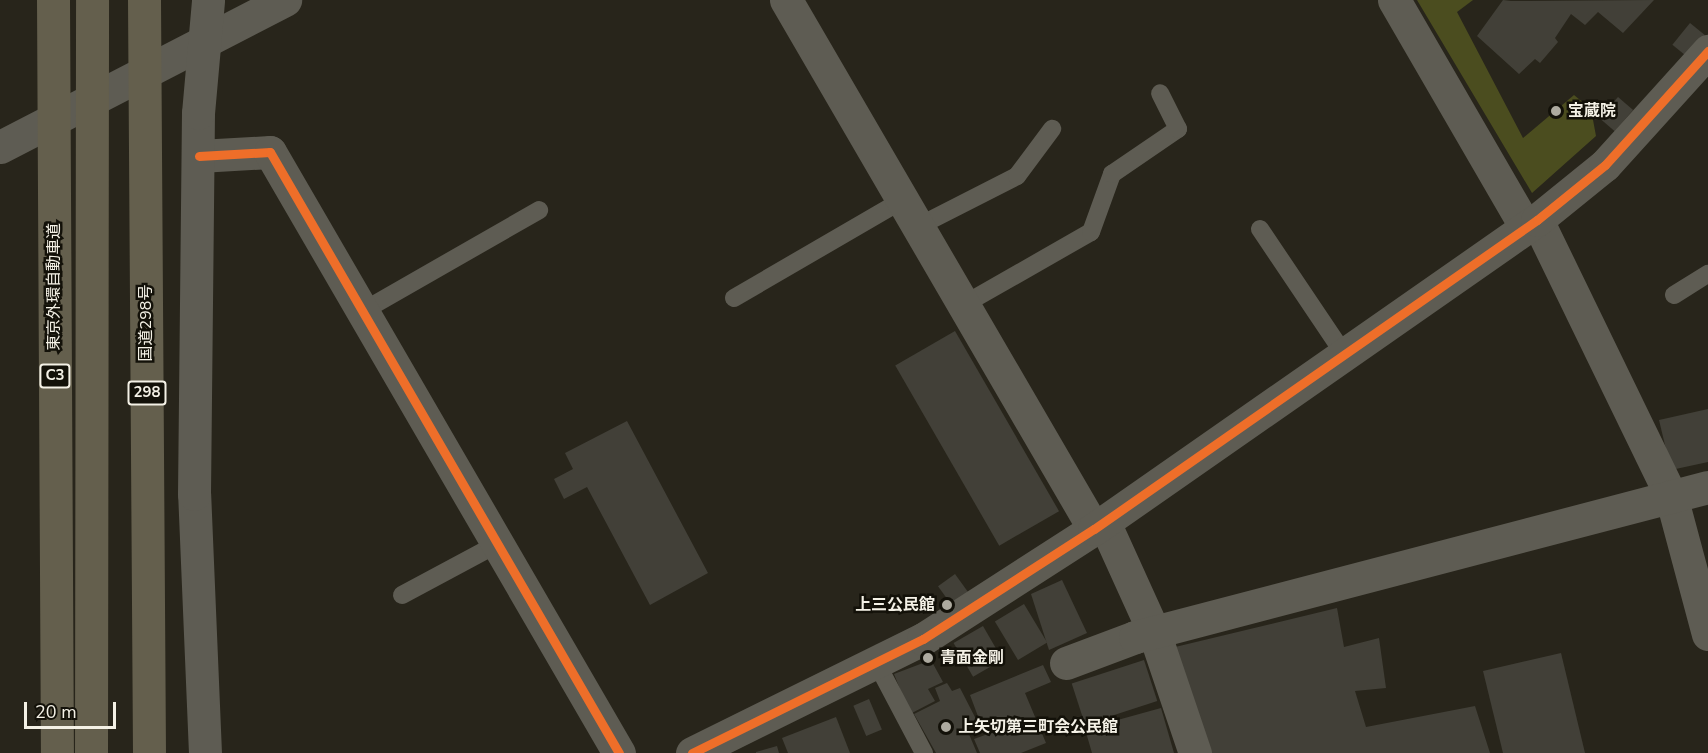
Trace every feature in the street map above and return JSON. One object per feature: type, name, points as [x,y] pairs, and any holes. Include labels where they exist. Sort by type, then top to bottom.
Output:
[{"type":"highway","name":"東京外環自動車道","points":[[52,0],[57,753]]},
{"type":"highway","name":"C3","points":[[92,0],[92,753]]},
{"type":"highway","name":"国道298号","points":[[144,0],[149,753]]},
{"type":"street","points":[[205,753],[194,494],[199,156],[208,0]]},
{"type":"street","points":[[0,147],[285,0]]},
{"type":"street","points":[[786,0],[912,213],[963,305],[1099,525],[1154,632],[1195,753]]},
{"type":"street","points":[[1394,0],[1532,224],[1671,496],[1708,634]]},
{"type":"street","points":[[692,753],[876,662],[966,613],[1099,525],[1532,224],[1605,165],[1708,51]]},
{"type":"street","points":[[199,156],[270,152],[619,753]]},
{"type":"street","points":[[1066,663],[1154,632],[1708,487]]},
{"type":"lane","points":[[963,305],[1091,232],[1112,174],[1178,129],[1160,93]]},
{"type":"lane","points":[[734,298],[912,213],[1017,176],[1052,129]]},
{"type":"lane","points":[[363,311],[539,210]]},
{"type":"lane","points":[[1260,230],[1344,354]]},
{"type":"lane","points":[[1674,295],[1708,274]]},
{"type":"lane","points":[[402,595],[497,543]]},
{"type":"lane","points":[[876,662],[924,753]]},
{"type":"green space","points":[[1417,0],[1473,0],[1457,12],[1523,138],[1574,95],[1591,109],[1596,136],[1532,193]]},
{"type":"building","points":[[1503,0],[1654,0],[1623,33],[1598,12],[1585,25],[1571,14],[1555,38],[1558,42],[1540,63],[1535,59],[1519,74],[1477,36]]},
{"type":"building","points":[[1690,23],[1705,35],[1687,57],[1672,45]]},
{"type":"building","points":[[1618,97],[1633,110],[1615,131],[1600,118]]},
{"type":"building","points":[[955,331],[1059,511],[999,546],[895,366]]},
{"type":"building","points":[[1708,409],[1708,462],[1671,470],[1659,420]]},
{"type":"building","points":[[627,421],[708,573],[650,605],[587,487],[564,499],[554,479],[573,469],[565,453]]},
{"type":"building","points":[[955,574],[969,593],[952,606],[938,586]]},
{"type":"building","points":[[1062,580],[1087,633],[1049,650],[1031,594]]},
{"type":"building","points":[[1024,604],[1047,643],[1018,660],[995,622]]},
{"type":"building","points":[[1337,608],[1344,647],[1379,638],[1386,688],[1355,691],[1366,727],[1475,706],[1490,753],[1202,753],[1171,648]]},
{"type":"building","points":[[983,626],[1002,660],[973,677],[954,643]]},
{"type":"building","points":[[1561,653],[1585,753],[1503,753],[1483,671]]},
{"type":"building","points":[[931,660],[943,682],[928,689],[935,701],[910,714],[894,674]]},
{"type":"building","points":[[1144,660],[1157,701],[1085,724],[1072,683]]},
{"type":"building","points":[[1043,665],[1051,682],[1025,693],[1046,743],[1021,753],[980,753],[974,739],[985,735],[970,695]]},
{"type":"building","points":[[947,683],[952,691],[960,688],[977,721],[966,727],[977,753],[936,753],[914,714],[940,701],[935,688]]},
{"type":"building","points":[[869,699],[882,729],[866,736],[853,706]]},
{"type":"building","points":[[1161,708],[1174,753],[1092,753],[1085,729]]},
{"type":"building","points":[[836,717],[850,753],[788,753],[782,738]]},
{"type":"building","points":[[777,746],[779,753],[756,753],[756,752]]},
{"type":"cycle path","points":[[692,753],[923,639],[1094,529],[1537,220],[1605,165],[1708,51]]},
{"type":"cycle path","points":[[199,156],[270,152],[619,753]]},
{"type":"place","name":"宝蔵院","points":[[1556,111]]},
{"type":"place","name":"上三公民館","points":[[947,605]]},
{"type":"place","name":"青面金剛","points":[[928,658]]},
{"type":"place","name":"上矢切第三町会公民館","points":[[946,727]]}]
